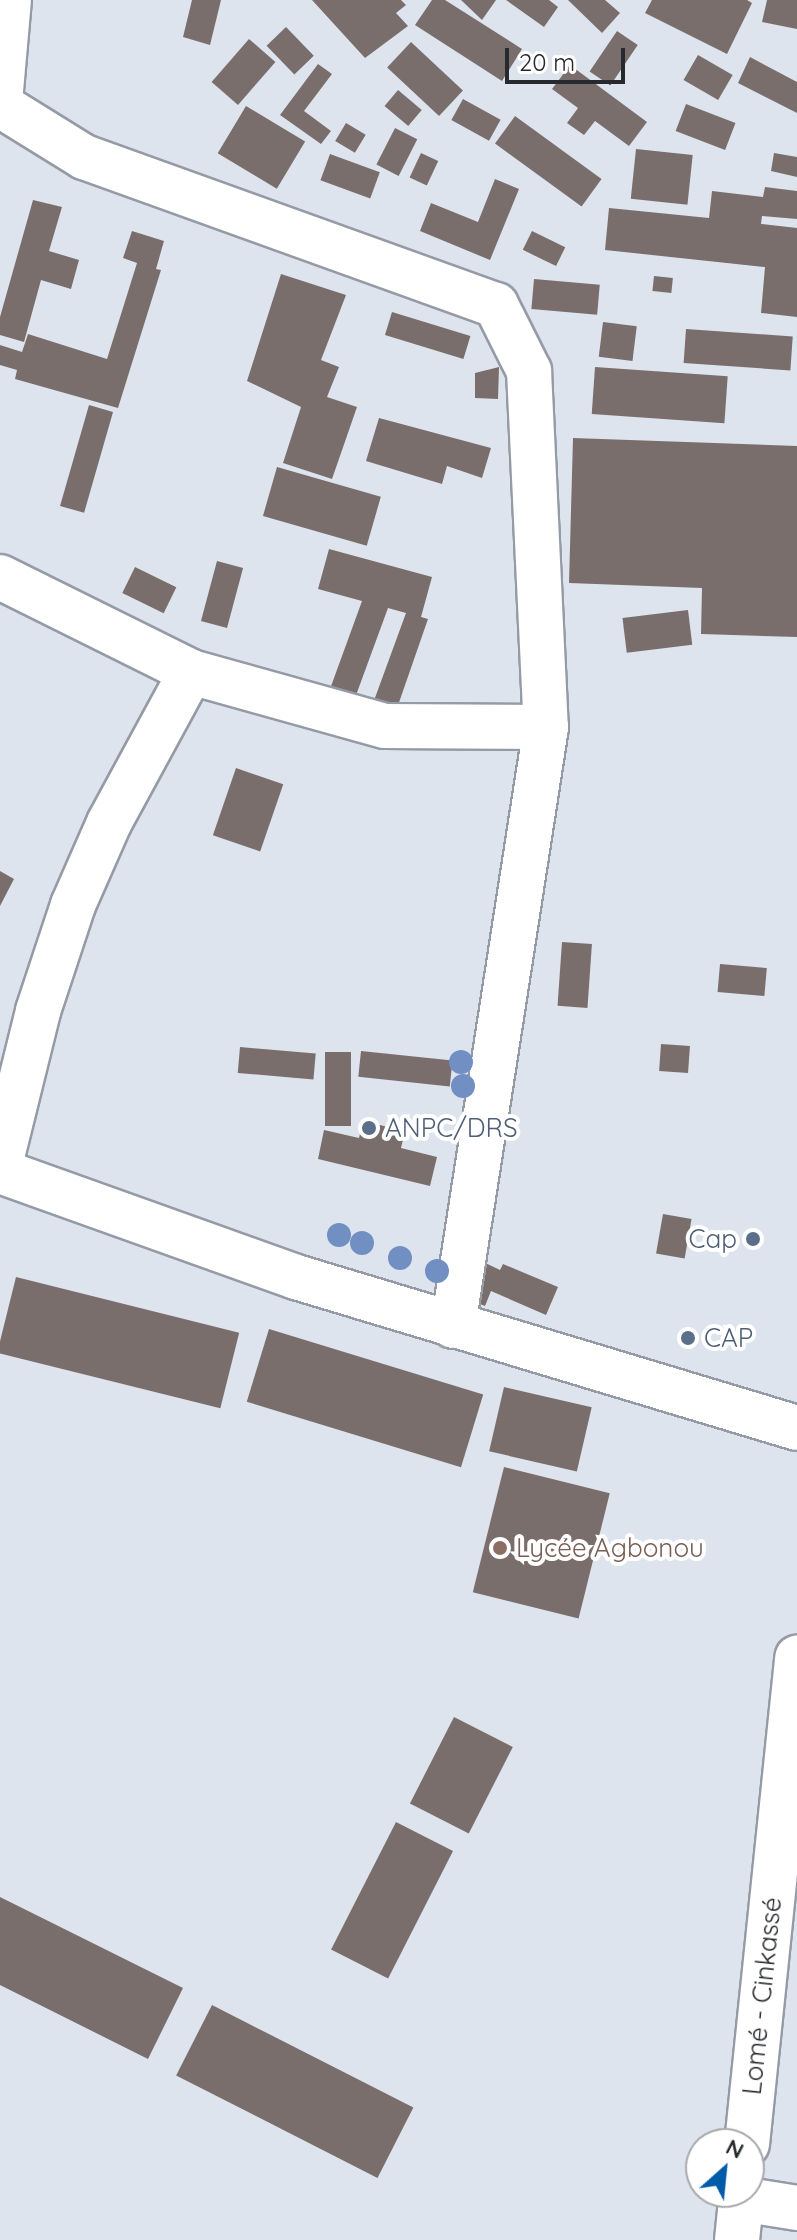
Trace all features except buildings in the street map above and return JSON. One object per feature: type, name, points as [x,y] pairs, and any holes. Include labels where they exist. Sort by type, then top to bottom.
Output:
[{"type":"main road","points":[[9,0],[0,104],[84,157],[496,305],[529,371],[546,727],[453,1326]]},
{"type":"main road","points":[[0,577],[191,672],[385,726],[546,727]]},
{"type":"main road","points":[[0,1165],[38,1011],[73,905],[109,823],[191,672]]},
{"type":"main road","points":[[0,1171],[296,1277],[797,1428]]},
{"type":"main road","name":"Lomé - Cinkassé","points":[[749,2128],[797,1658]]},
{"type":"main road","points":[[740,2210],[797,2208]]},
{"type":"place","name":"ANPC/DRS","points":[[369,1128]]},
{"type":"place","name":"Cap","points":[[753,1239]]},
{"type":"place","name":"CAP","points":[[688,1338]]},
{"type":"place","name":"Lycée Agbonou","points":[[500,1548]]}]
